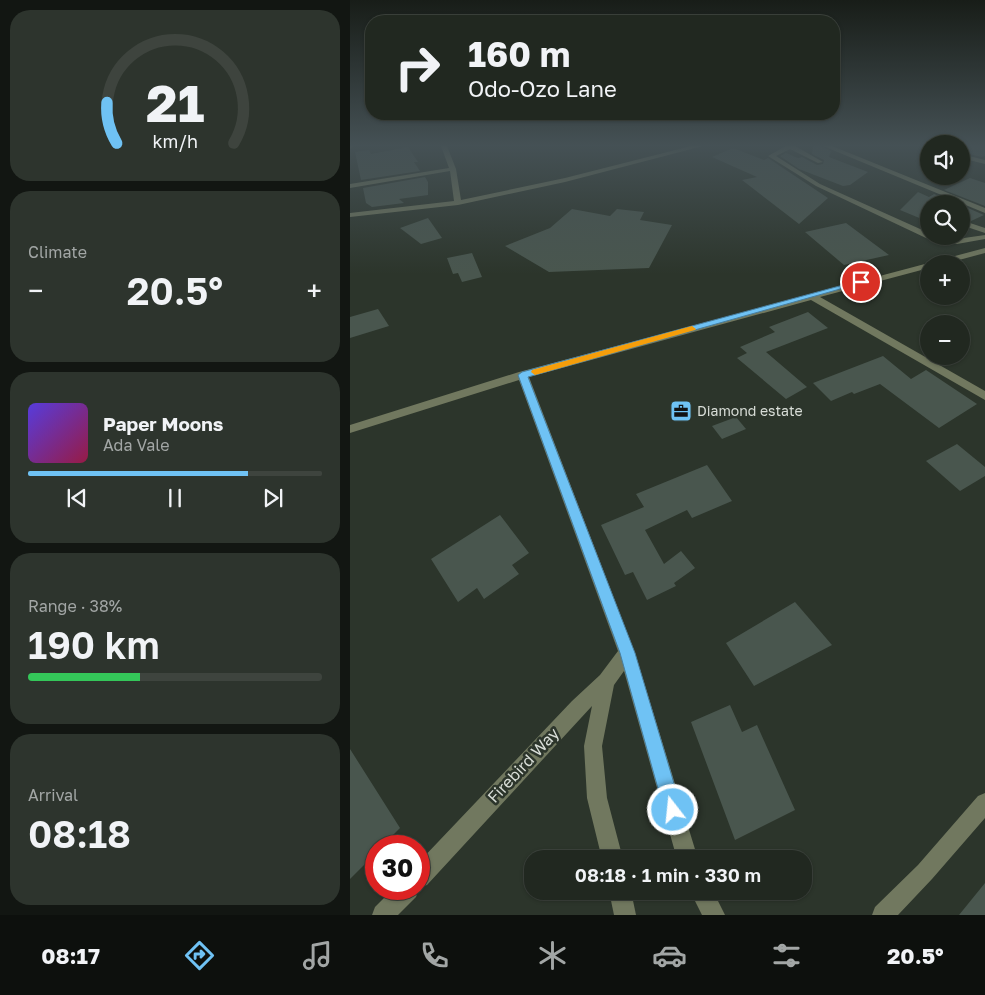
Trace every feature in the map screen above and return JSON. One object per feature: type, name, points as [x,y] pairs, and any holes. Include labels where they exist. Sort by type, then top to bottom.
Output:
[{"type":"street","points":[[456,189],[458,203]]},
{"type":"street","points":[[350,215],[458,203],[525,189]]},
{"type":"street","points":[[826,189],[920,232]]},
{"type":"street","points":[[930,189],[985,211]]},
{"type":"street","points":[[970,225],[985,231]]},
{"type":"street","points":[[970,241],[985,237]]},
{"type":"street","points":[[967,255],[985,250]]},
{"type":"street","points":[[350,429],[451,399],[522,375],[920,267]]},
{"type":"street","points":[[811,296],[985,396]]},
{"type":"street","points":[[522,375],[628,653],[685,850]]},
{"type":"street","name":"Firebird Way","points":[[430,865],[578,707],[606,681],[628,653]]},
{"type":"street","points":[[606,681],[592,746],[597,798],[611,850]]},
{"type":"street","points":[[883,915],[925,872],[985,803]]},
{"type":"street","points":[[383,915],[397,900]]},
{"type":"street","points":[[622,900],[625,915]]},
{"type":"street","points":[[706,900],[714,915]]},
{"type":"building","points":[[363,189],[428,189],[428,195],[399,199],[404,203],[372,207],[366,203]]},
{"type":"building","points":[[753,189],[814,189],[828,198],[799,224]]},
{"type":"building","points":[[985,189],[985,206],[970,200],[970,195],[957,195],[944,190]]},
{"type":"building","points":[[918,192],[925,195],[920,195],[920,218],[900,210]]},
{"type":"building","points":[[572,209],[610,216],[617,209],[644,212],[640,220],[672,225],[649,268],[549,272],[505,246],[550,228]]},
{"type":"building","points":[[970,209],[984,215],[971,221]]},
{"type":"building","points":[[428,218],[442,238],[421,244],[400,228]]},
{"type":"building","points":[[846,223],[889,255],[844,265],[805,232]]},
{"type":"building","points":[[472,253],[482,277],[462,282],[458,273],[453,274],[447,258]]},
{"type":"building","points":[[378,309],[389,326],[350,338],[350,317]]},
{"type":"building","points":[[808,312],[828,328],[766,352],[807,387],[786,399],[737,358],[747,353],[740,347],[775,332],[769,327]]},
{"type":"building","points":[[883,356],[911,379],[926,370],[977,404],[939,428],[880,384],[854,394],[852,392],[831,401],[813,383]]},
{"type":"building","points":[[736,417],[746,429],[722,439],[712,426]]},
{"type":"building","points":[[957,444],[985,467],[985,476],[960,491],[926,461]]},
{"type":"building","points":[[707,465],[732,501],[692,518],[687,510],[645,530],[664,564],[681,551],[695,568],[674,583],[676,586],[647,600],[633,572],[625,575],[601,525],[644,507],[636,494]]},
{"type":"building","points":[[500,515],[529,553],[512,565],[519,574],[484,599],[477,588],[458,602],[431,559]]},
{"type":"building","points":[[795,602],[832,645],[754,686],[726,643]]},
{"type":"building","points":[[730,705],[742,732],[757,725],[795,810],[735,840],[691,722]]},
{"type":"building","points":[[350,749],[400,828],[393,835],[365,835],[365,864],[350,879]]},
{"type":"building","points":[[985,883],[985,915],[959,915]]},
{"type":"slow traffic","points":[[535,372],[692,329]]},
{"type":"place","name":"Diamond estate","points":[[681,411]]},
{"type":"route","points":[[673,810],[628,653],[522,375],[861,282]]}]
